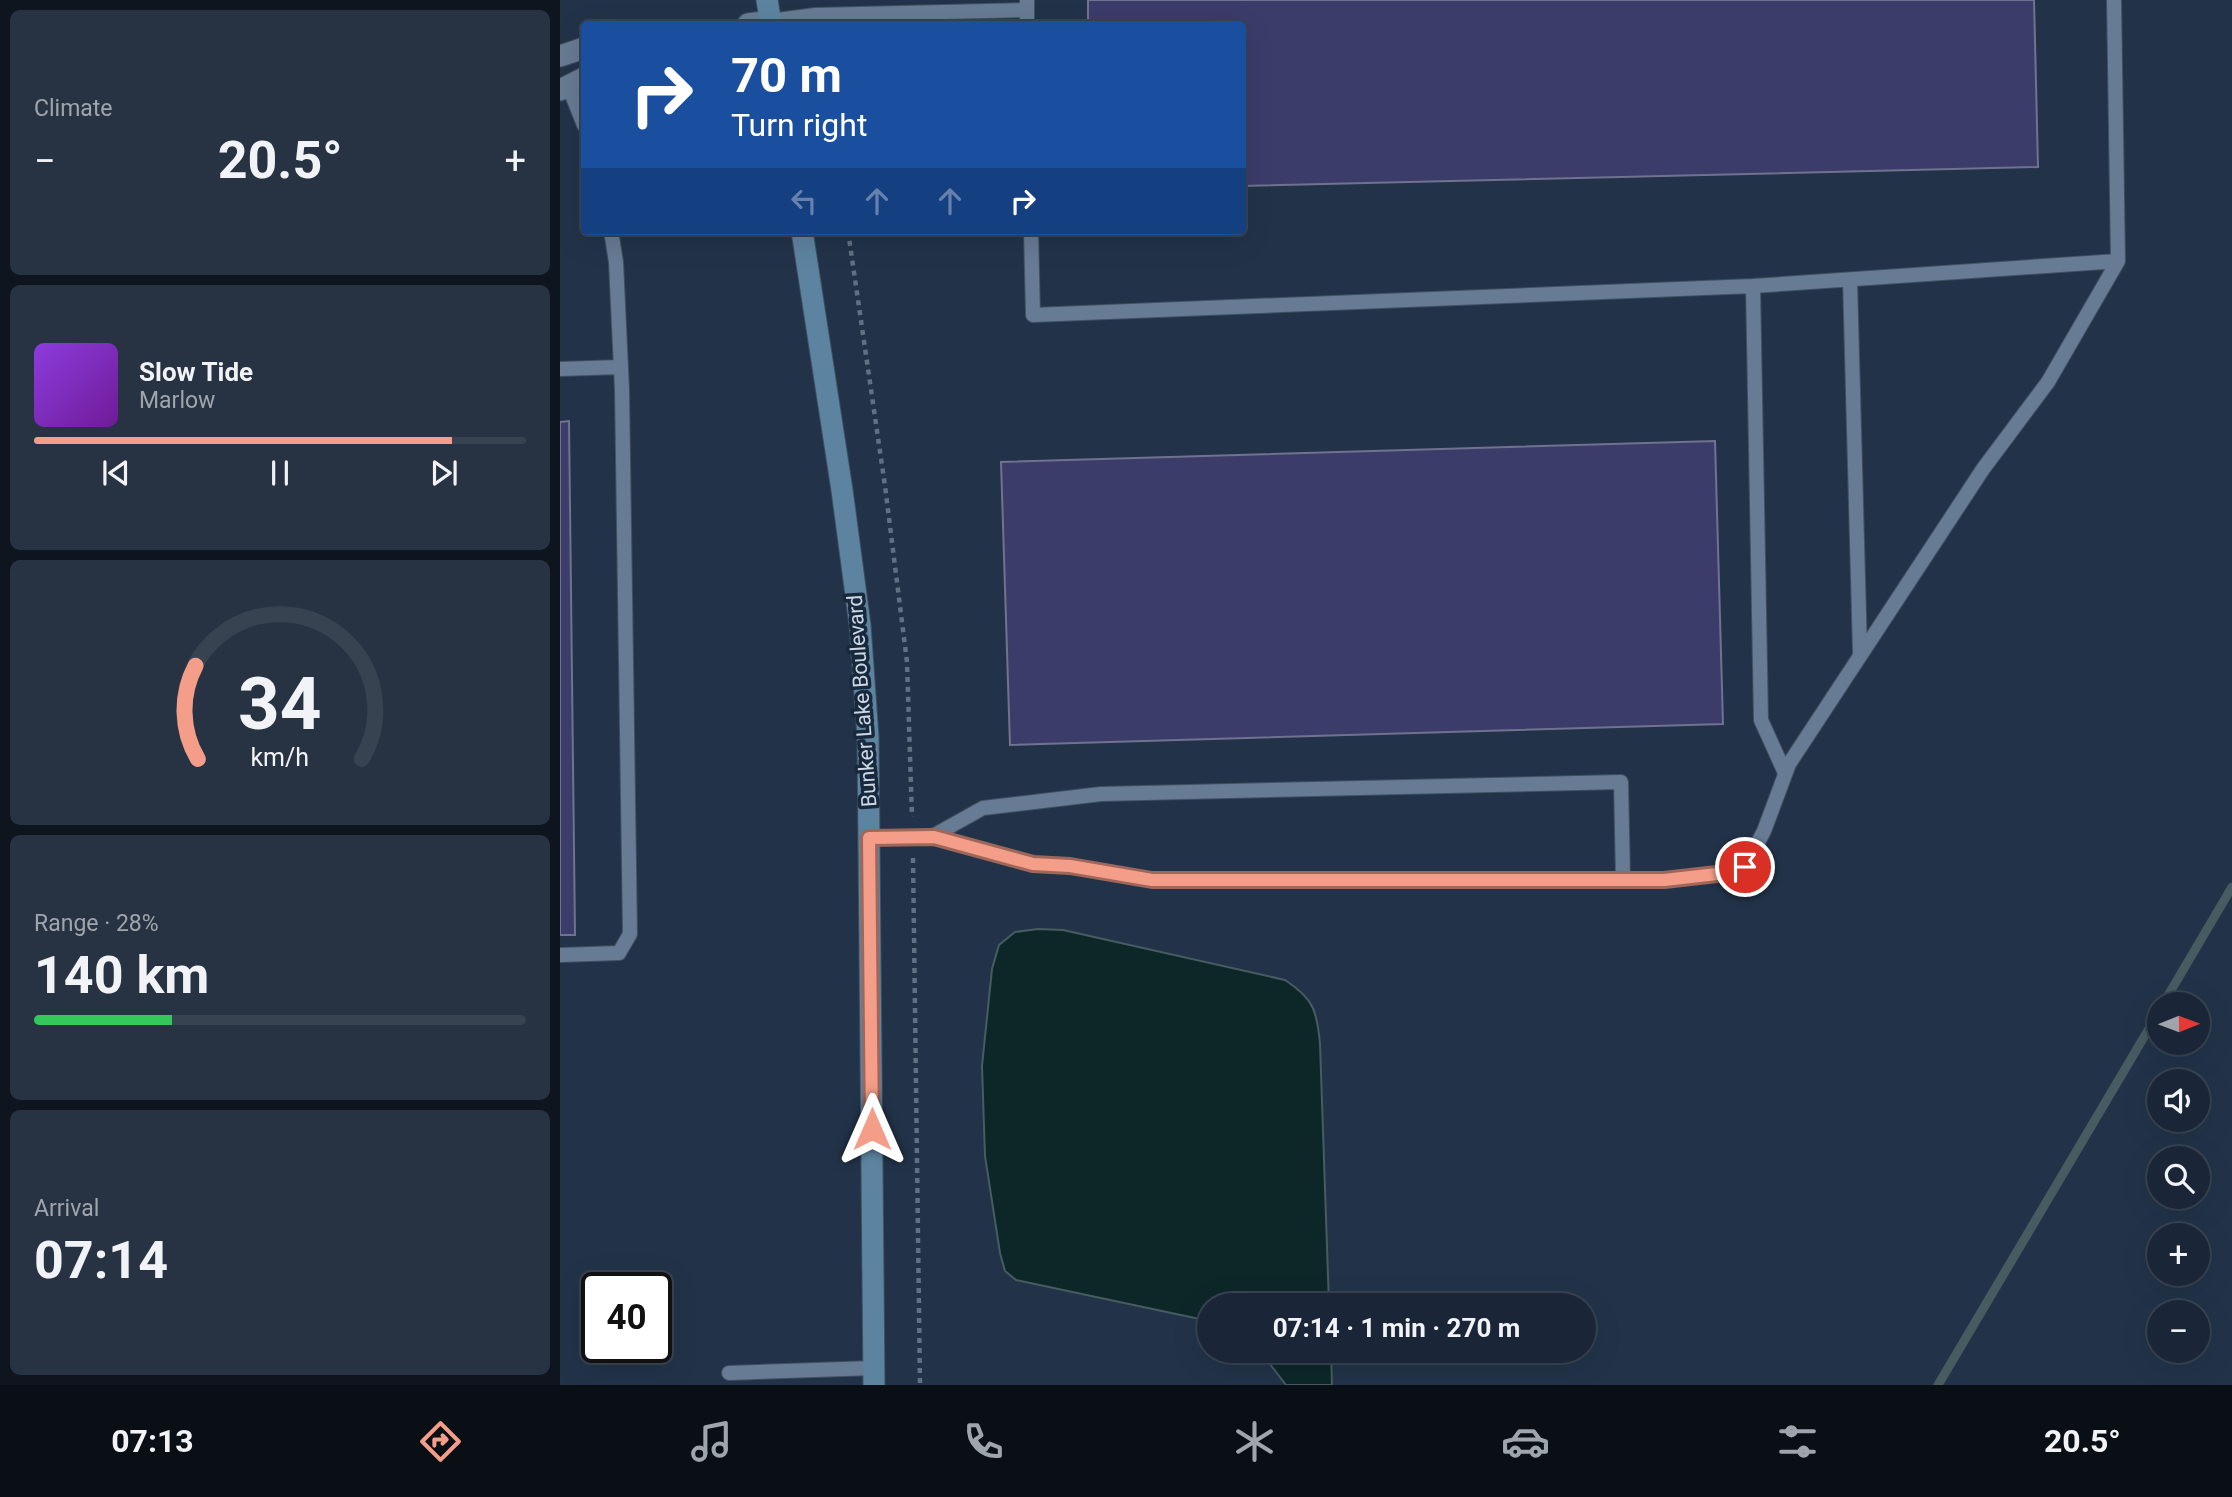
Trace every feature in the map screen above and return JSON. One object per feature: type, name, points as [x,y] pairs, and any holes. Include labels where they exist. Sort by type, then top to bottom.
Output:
[{"type":"street","points":[[560,56],[581,49]]},
{"type":"street","name":"Bunker Lake Boulevard","points":[[804,235],[860,625],[867,737],[874,1376]]},
{"type":"lane","points":[[869,838],[931,837],[1033,864],[1070,866],[1152,880],[1664,880],[1717,874],[1745,867],[1764,831],[1788,764],[1983,469],[2048,382],[2118,261],[2114,0]]},
{"type":"lane","points":[[769,15],[1027,11]]},
{"type":"lane","points":[[571,84],[581,116]]},
{"type":"lane","points":[[560,955],[619,953],[630,934],[621,367],[617,262],[612,235]]},
{"type":"lane","points":[[1031,235],[1032,314],[1753,286],[2118,261]]},
{"type":"lane","points":[[1850,281],[1860,653]]},
{"type":"lane","points":[[1753,286],[1761,720],[1785,773]]},
{"type":"lane","points":[[560,369],[621,367]]},
{"type":"lane","points":[[931,837],[983,808],[1101,794],[1621,782],[1623,879]]},
{"type":"lane","points":[[729,1373],[874,1376]]},
{"type":"path","points":[[849,235],[885,485],[907,662],[920,1385]]},
{"type":"shaded area","points":[[1063,930],[1285,980],[1302,993],[1315,1014],[1320,1044],[1329,1293],[1197,1293],[1197,1318],[1016,1280],[1005,1271],[985,1156],[982,1066],[992,969],[999,945],[1015,932]]},
{"type":"shaded area","points":[[1269,1363],[1331,1363],[1332,1385],[1286,1385]]},
{"type":"building","points":[[1088,0],[2034,0],[2038,167],[1246,186],[1246,21],[1088,21]]},
{"type":"building","points":[[569,421],[575,935],[560,935],[560,422]]},
{"type":"building","points":[[1715,441],[1723,724],[1010,745],[1001,462]]},
{"type":"waterway","points":[[2170,992],[2232,887]]},
{"type":"waterway","points":[[1938,1385],[2147,1032]]},
{"type":"route","points":[[872,1129],[869,838],[934,837],[1033,864],[1070,866],[1152,880],[1664,880],[1717,874],[1745,867]]}]
